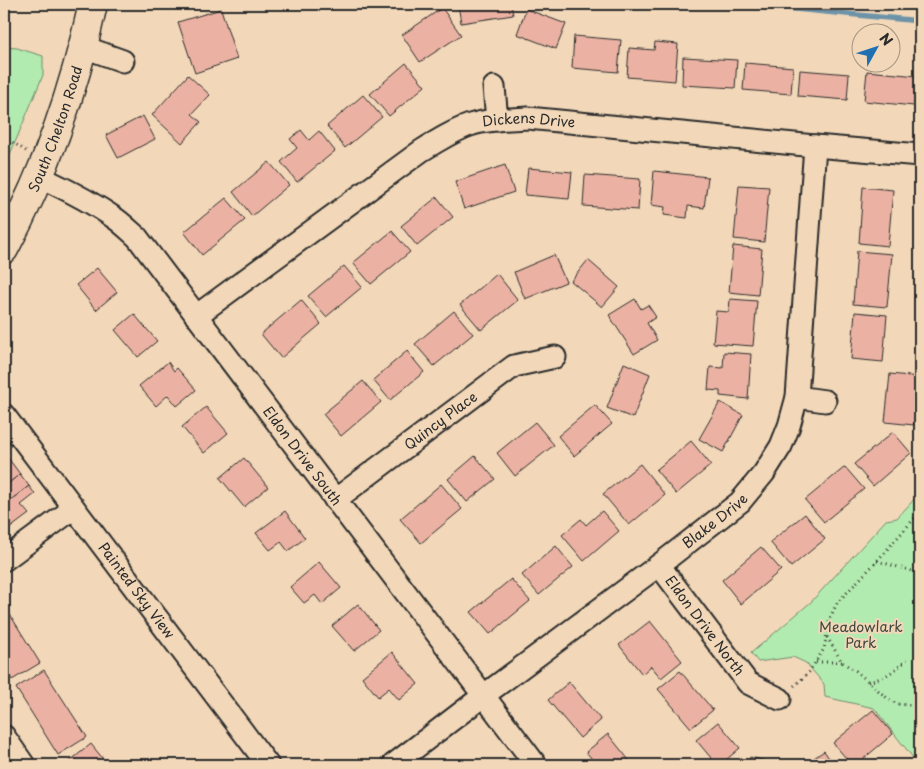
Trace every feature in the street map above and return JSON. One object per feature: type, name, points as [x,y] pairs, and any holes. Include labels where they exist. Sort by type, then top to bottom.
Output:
[{"type":"main road","name":"South Chelton Road","points":[[4,248],[40,177],[55,138],[84,46],[93,4]]},
{"type":"street","points":[[84,46],[123,60]]},
{"type":"street","points":[[494,87],[498,120]]},
{"type":"street","name":"Dickens Drive","points":[[196,316],[422,151],[448,135],[471,125],[498,120],[528,118],[920,155]]},
{"type":"street","name":"Blake Drive","points":[[393,765],[740,502],[764,473],[781,446],[797,397],[815,146]]},
{"type":"street","name":"Eldon Drive South","points":[[40,177],[95,205],[118,220],[136,237],[536,765]]},
{"type":"street","name":"Quincy Place","points":[[335,500],[514,366],[555,357]]},
{"type":"street","points":[[797,397],[825,401]]},
{"type":"street","name":"Painted Sky View","points":[[4,415],[268,765]]},
{"type":"street","points":[[4,560],[74,508]]},
{"type":"street","name":"Eldon Drive North","points":[[659,565],[748,683],[780,699]]},
{"type":"street","points":[[4,736],[24,765]]},
{"type":"path","points":[[809,672],[824,649],[830,618],[837,603],[878,561],[920,512]]},
{"type":"path","points":[[878,561],[919,573],[920,588]]},
{"type":"path","points":[[827,636],[842,662],[856,671],[887,698],[897,704],[920,706]]},
{"type":"path","points":[[868,682],[889,675],[907,660]]},
{"type":"path","points":[[815,662],[842,662]]},
{"type":"green space","points":[[4,47],[17,48],[43,56],[43,75],[4,169]]},
{"type":"green space","name":"Meadowlark Park","points":[[920,493],[920,755],[914,759],[874,708],[825,697],[824,684],[806,663],[793,657],[758,662],[751,653],[811,602],[886,520],[897,518]]},
{"type":"building","points":[[171,4],[185,4],[180,10]]},
{"type":"building","points":[[458,4],[511,4],[513,15],[461,23]]},
{"type":"building","points":[[442,8],[461,35],[420,62],[402,35]]},
{"type":"building","points":[[221,9],[237,59],[195,73],[178,22]]},
{"type":"building","points":[[526,9],[566,24],[556,49],[517,34]]},
{"type":"building","points":[[574,36],[621,40],[618,72],[572,68]]},
{"type":"building","points":[[655,42],[678,44],[675,81],[627,77],[629,48],[654,50]]},
{"type":"building","points":[[683,57],[737,60],[735,88],[682,85]]},
{"type":"building","points":[[406,63],[425,86],[389,116],[370,94]]},
{"type":"building","points":[[745,63],[793,67],[791,94],[743,90]]},
{"type":"building","points":[[800,70],[849,74],[847,100],[798,96]]},
{"type":"building","points":[[867,72],[917,76],[914,106],[864,101]]},
{"type":"building","points":[[188,75],[210,95],[192,114],[201,122],[182,143],[152,115]]},
{"type":"building","points":[[363,95],[382,117],[345,148],[327,126]]},
{"type":"building","points":[[143,116],[155,139],[118,158],[106,135]]},
{"type":"building","points":[[301,130],[309,140],[319,131],[335,151],[297,182],[281,162],[297,148],[290,139]]},
{"type":"building","points":[[269,162],[289,185],[252,216],[233,192]]},
{"type":"building","points":[[505,165],[514,192],[464,209],[455,182]]},
{"type":"building","points":[[528,168],[572,172],[569,199],[525,195]]},
{"type":"building","points":[[654,171],[708,177],[704,208],[688,206],[687,218],[664,215],[665,207],[651,205]]},
{"type":"building","points":[[585,175],[640,179],[638,210],[583,206]]},
{"type":"building","points":[[739,185],[769,187],[764,242],[734,239]]},
{"type":"building","points":[[863,187],[893,190],[888,246],[859,243]]},
{"type":"building","points":[[437,197],[453,217],[417,246],[401,226]]},
{"type":"building","points":[[226,198],[245,220],[202,255],[184,232]]},
{"type":"building","points":[[392,231],[410,252],[371,284],[353,263]]},
{"type":"building","points":[[733,246],[762,249],[758,295],[729,292]]},
{"type":"building","points":[[857,251],[892,254],[887,307],[853,304]]},
{"type":"building","points":[[554,255],[566,282],[525,299],[514,272]]},
{"type":"building","points":[[588,260],[619,287],[602,307],[571,281]]},
{"type":"building","points":[[344,266],[362,287],[326,317],[308,296]]},
{"type":"building","points":[[97,268],[117,292],[96,310],[76,285]]},
{"type":"building","points":[[497,274],[518,300],[481,330],[460,305]]},
{"type":"building","points":[[635,299],[641,309],[648,305],[656,317],[647,323],[657,340],[634,354],[609,315]]},
{"type":"building","points":[[730,299],[757,301],[753,346],[713,343],[716,311],[729,312]]},
{"type":"building","points":[[301,300],[321,324],[281,358],[261,334]]},
{"type":"building","points":[[454,311],[473,334],[434,366],[415,344]]},
{"type":"building","points":[[855,312],[887,315],[883,362],[851,359]]},
{"type":"building","points":[[134,314],[157,341],[138,357],[115,330]]},
{"type":"building","points":[[407,351],[424,372],[390,400],[373,380]]},
{"type":"building","points":[[724,352],[751,354],[748,399],[720,396],[720,391],[708,390],[710,367],[723,368]]},
{"type":"building","points":[[168,362],[174,371],[177,368],[196,390],[177,406],[168,395],[156,406],[139,386]]},
{"type":"building","points":[[624,363],[650,374],[633,418],[607,408]]},
{"type":"building","points":[[890,374],[919,377],[914,425],[885,422]]},
{"type":"building","points":[[363,381],[381,402],[341,436],[323,414]]},
{"type":"building","points":[[720,402],[743,415],[723,452],[699,439]]},
{"type":"building","points":[[595,405],[612,424],[574,456],[558,436]]},
{"type":"building","points":[[206,407],[228,433],[204,453],[182,427]]},
{"type":"building","points":[[535,422],[554,445],[515,476],[497,453]]},
{"type":"building","points":[[893,432],[911,453],[873,486],[854,464]]},
{"type":"building","points":[[691,441],[711,465],[676,494],[656,470]]},
{"type":"building","points":[[475,456],[495,479],[467,502],[448,479]]},
{"type":"building","points":[[8,458],[20,474],[4,487],[4,462]]},
{"type":"building","points":[[244,458],[268,487],[244,507],[220,478]]},
{"type":"building","points":[[640,464],[665,495],[629,525],[603,494]]},
{"type":"building","points":[[845,467],[864,489],[824,522],[805,500]]},
{"type":"building","points":[[20,474],[29,486],[4,505],[4,487]]},
{"type":"building","points":[[441,484],[462,509],[421,543],[400,519]]},
{"type":"building","points":[[29,486],[35,494],[21,505],[29,514],[5,532],[4,505]]},
{"type":"building","points":[[285,511],[305,538],[288,551],[281,542],[270,550],[256,533]]},
{"type":"building","points":[[602,511],[619,531],[584,561],[562,535],[581,519],[586,525]]},
{"type":"building","points":[[805,514],[825,539],[791,567],[770,542]]},
{"type":"building","points":[[556,546],[573,567],[539,595],[522,575]]},
{"type":"building","points":[[761,547],[781,570],[741,604],[722,580]]},
{"type":"building","points":[[319,562],[341,588],[322,604],[315,595],[304,603],[290,587]]},
{"type":"building","points":[[511,579],[530,601],[490,634],[471,612]]},
{"type":"building","points":[[358,604],[379,630],[354,651],[332,626]]},
{"type":"building","points":[[4,605],[40,663],[12,680],[4,667]]},
{"type":"building","points":[[650,621],[682,661],[661,678],[651,666],[642,674],[619,645]]},
{"type":"building","points":[[392,652],[418,684],[399,700],[389,688],[378,697],[362,677]]},
{"type":"building","points":[[44,670],[87,737],[58,755],[16,688]]},
{"type":"building","points":[[680,671],[713,710],[691,728],[658,689]]},
{"type":"building","points":[[569,682],[601,720],[580,738],[548,700]]},
{"type":"building","points":[[873,710],[893,734],[856,765],[852,765],[833,743]]},
{"type":"building","points":[[718,722],[740,748],[720,765],[717,765],[696,740]]},
{"type":"building","points":[[608,734],[633,765],[597,765],[586,752]]},
{"type":"building","points":[[91,744],[108,765],[65,765]]},
{"type":"building","points":[[824,751],[834,765],[808,765],[807,763]]},
{"type":"building","points":[[750,757],[773,763],[772,765],[748,765]]},
{"type":"waterway","points":[[742,4],[920,21]]}]
